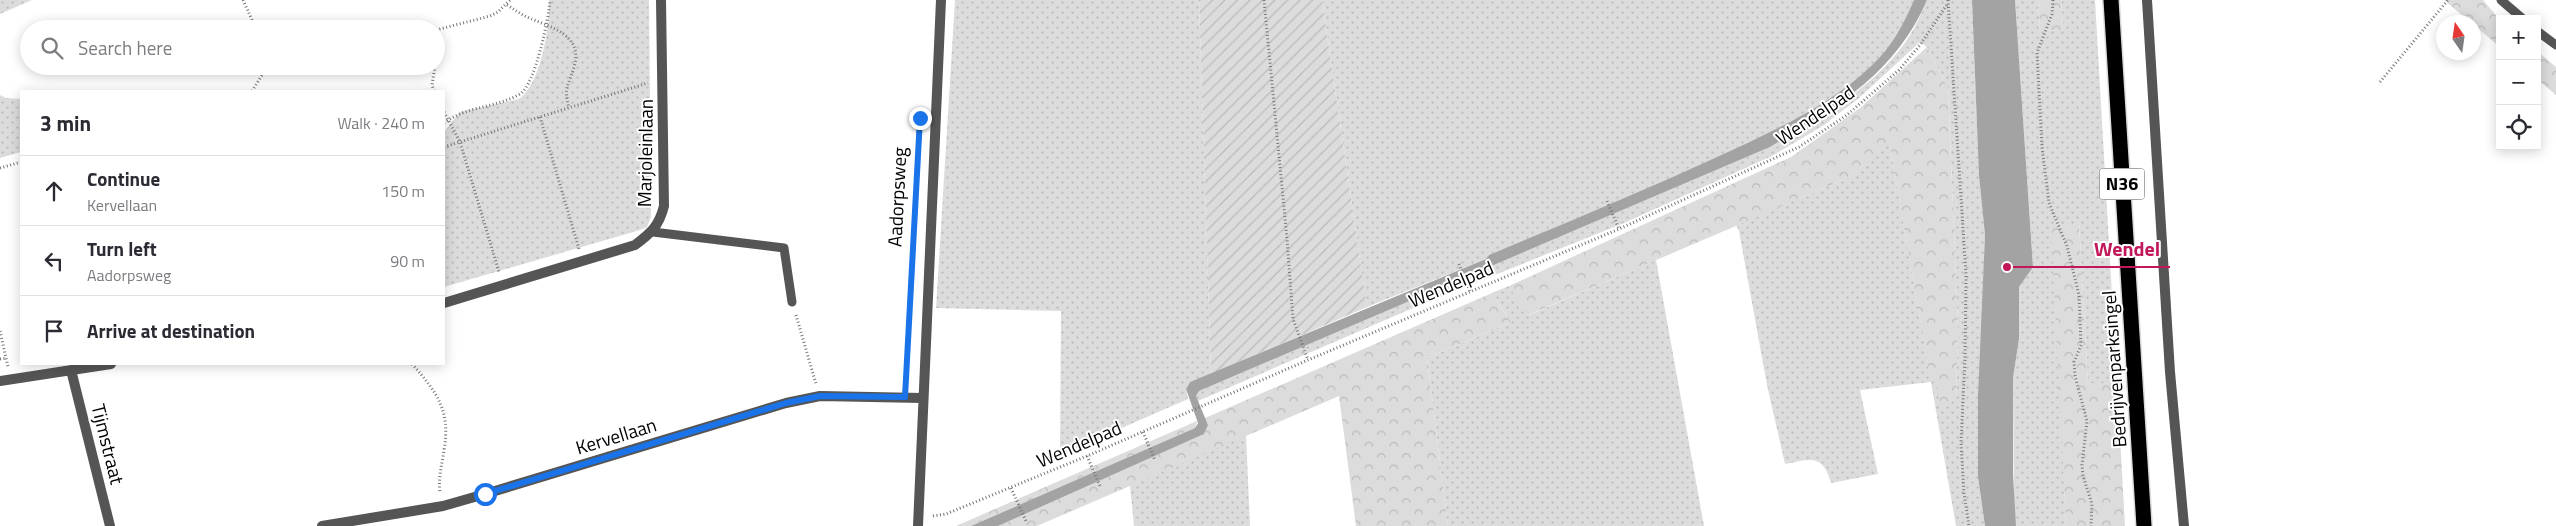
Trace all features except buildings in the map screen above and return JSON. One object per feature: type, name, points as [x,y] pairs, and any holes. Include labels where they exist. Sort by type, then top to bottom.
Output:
[{"type":"highway","name":"Bedrijvenparksingel","points":[[2111,0],[2144,526]]},
{"type":"street","name":"Marjoleinlaan","points":[[445,303],[635,245],[653,232],[661,219],[664,206],[661,0]]},
{"type":"street","name":"Aadorpsweg","points":[[918,522],[941,0]]},
{"type":"street","points":[[2146,0],[2170,372],[2184,526]]},
{"type":"street","points":[[5,380],[104,365]]},
{"type":"street","name":"Tijmstraat","points":[[71,370],[110,526]]},
{"type":"street","name":"Kervellaan","points":[[322,526],[442,506],[786,403],[820,396],[922,398]]},
{"type":"lane","points":[[2501,0],[2518,15]]},
{"type":"lane","points":[[2541,34],[2556,46]]},
{"type":"lane","points":[[653,232],[784,248],[792,302]]},
{"type":"path","points":[[243,0],[252,20]]},
{"type":"path","points":[[445,28],[490,16],[507,5],[510,0]]},
{"type":"path","points":[[445,123],[469,110],[521,94],[529,84],[546,23],[550,0]]},
{"type":"path","points":[[1264,0],[1293,319],[1296,332],[1308,360]]},
{"type":"path","points":[[2053,0],[2052,14],[2037,53],[2042,147],[2049,203],[2066,246],[2079,296],[2080,345],[2074,362],[2087,421],[2082,465],[2083,476],[2092,504],[2091,526]]},
{"type":"path","points":[[2380,82],[2448,0]]},
{"type":"path","points":[[1948,1],[1966,274],[1965,359],[1961,443],[1964,493],[1969,526]]},
{"type":"path","name":"Wendelpad","points":[[918,522],[946,514],[1087,456],[1308,360],[1619,229],[1799,147],[1847,115],[1899,70],[1920,45],[1948,1]]},
{"type":"path","points":[[507,5],[526,17],[546,23],[568,37],[574,46],[575,67],[565,88],[570,108]]},
{"type":"path","points":[[253,90],[262,75]]},
{"type":"path","points":[[434,75],[432,85],[434,90]]},
{"type":"path","points":[[445,147],[645,84],[663,82]]},
{"type":"path","points":[[445,114],[460,142],[503,285]]},
{"type":"path","points":[[540,117],[582,260]]},
{"type":"path","name":"Aadorpsweg","points":[[905,397],[917,157]]},
{"type":"path","points":[[0,168],[20,162]]},
{"type":"path","points":[[1608,201],[1619,229]]},
{"type":"path","points":[[1459,264],[1470,291]]},
{"type":"path","points":[[792,302],[820,396]]},
{"type":"path","points":[[0,331],[7,358],[5,380]]},
{"type":"path","points":[[0,359],[7,358]]},
{"type":"path","points":[[413,365],[430,385],[440,402],[447,421],[447,434],[438,480],[442,506]]},
{"type":"path","points":[[1143,432],[1155,460]]},
{"type":"path","points":[[1087,456],[1100,486]]},
{"type":"path","points":[[1011,488],[1026,521]]},
{"type":"green space","points":[[0,0],[32,0],[0,14]]},
{"type":"green space","points":[[549,0],[649,0],[651,217],[647,227],[640,230],[445,287],[445,131],[460,112],[519,99],[527,92],[543,54]]},
{"type":"green space","points":[[955,0],[1199,0],[1211,374],[1190,382],[1186,389],[1188,399],[1060,455],[1061,311],[936,308]]},
{"type":"green space","points":[[1199,0],[1322,0],[1367,307],[1211,374]]},
{"type":"green space","points":[[1322,0],[1914,0],[1896,35],[1878,59],[1854,81],[1795,119],[1712,160],[1489,255],[1486,259],[1367,307]]},
{"type":"green space","points":[[1927,0],[1972,0],[1979,176],[1985,235],[1978,477],[1985,526],[1956,526],[1931,382],[1860,390],[1878,474],[1831,483],[1828,473],[1820,462],[1808,460],[1785,464],[1767,385],[1739,231],[1736,225],[1850,177],[1889,140],[1931,381],[1936,381],[1956,401],[1958,328],[1948,88],[1927,47],[1920,42],[1859,98],[1824,125],[1772,156],[1624,223],[1420,305],[1198,401],[1196,396],[1199,391],[1770,147],[1847,99],[1882,70],[1910,35]]},
{"type":"green space","points":[[2015,0],[2038,0],[2040,31],[2063,30],[2061,0],[2095,0],[2117,383],[2088,383],[2079,223],[2062,431],[2066,526],[2016,526],[2014,514],[2013,378],[2019,339],[2019,287],[2033,266]]},
{"type":"green space","points":[[2038,0],[2061,0],[2063,30],[2040,31]]},
{"type":"green space","points":[[2444,0],[2483,0],[2496,15],[2496,44],[2481,31],[2481,15],[2462,15]]},
{"type":"green space","points":[[1927,47],[1948,88],[1958,328],[1956,401],[1941,405],[1936,381],[1931,382],[1889,141],[1850,177],[1528,315],[1509,286],[1791,157],[1860,108]]},
{"type":"green space","points":[[2541,54],[2556,67],[2556,95],[2541,82]]},
{"type":"green space","points":[[0,95],[6,98],[20,99],[20,152],[0,158]]},
{"type":"green space","points":[[2079,223],[2088,383],[2117,383],[2125,526],[2066,526],[2051,227]]},
{"type":"green space","points":[[1656,260],[1704,526],[1448,526],[1427,358],[1511,322],[1492,293],[1509,286],[1529,315]]},
{"type":"green space","points":[[1492,293],[1511,322],[1427,358],[1448,526],[1356,526],[1339,396],[1037,526],[998,526],[1204,434],[1208,425],[1205,418]]},
{"type":"green space","points":[[1197,421],[1195,428],[971,526],[956,526]]},
{"type":"green space","points":[[1246,435],[1250,526],[1134,526],[1130,485]]},
{"type":"shaded area","points":[[1914,0],[1927,0],[1914,26],[1899,48],[1881,68],[1841,103],[1770,147],[1199,391],[1196,396],[1208,425],[1204,434],[998,526],[971,526],[1195,428],[1198,423],[1186,389],[1190,382],[1486,259],[1489,255],[1687,171],[1797,118],[1837,94],[1878,59],[1896,35]]},
{"type":"shaded area","points":[[1972,0],[2015,0],[2033,267],[2019,287],[2019,339],[2013,378],[2013,474],[2016,526],[1985,526],[1978,477],[1978,396],[1985,235],[1979,176]]},
{"type":"place","name":"Wendel","points":[[2007,267]]},
{"type":"route","points":[[485,494],[786,403],[820,396],[905,397],[910,274],[920,118]]}]
